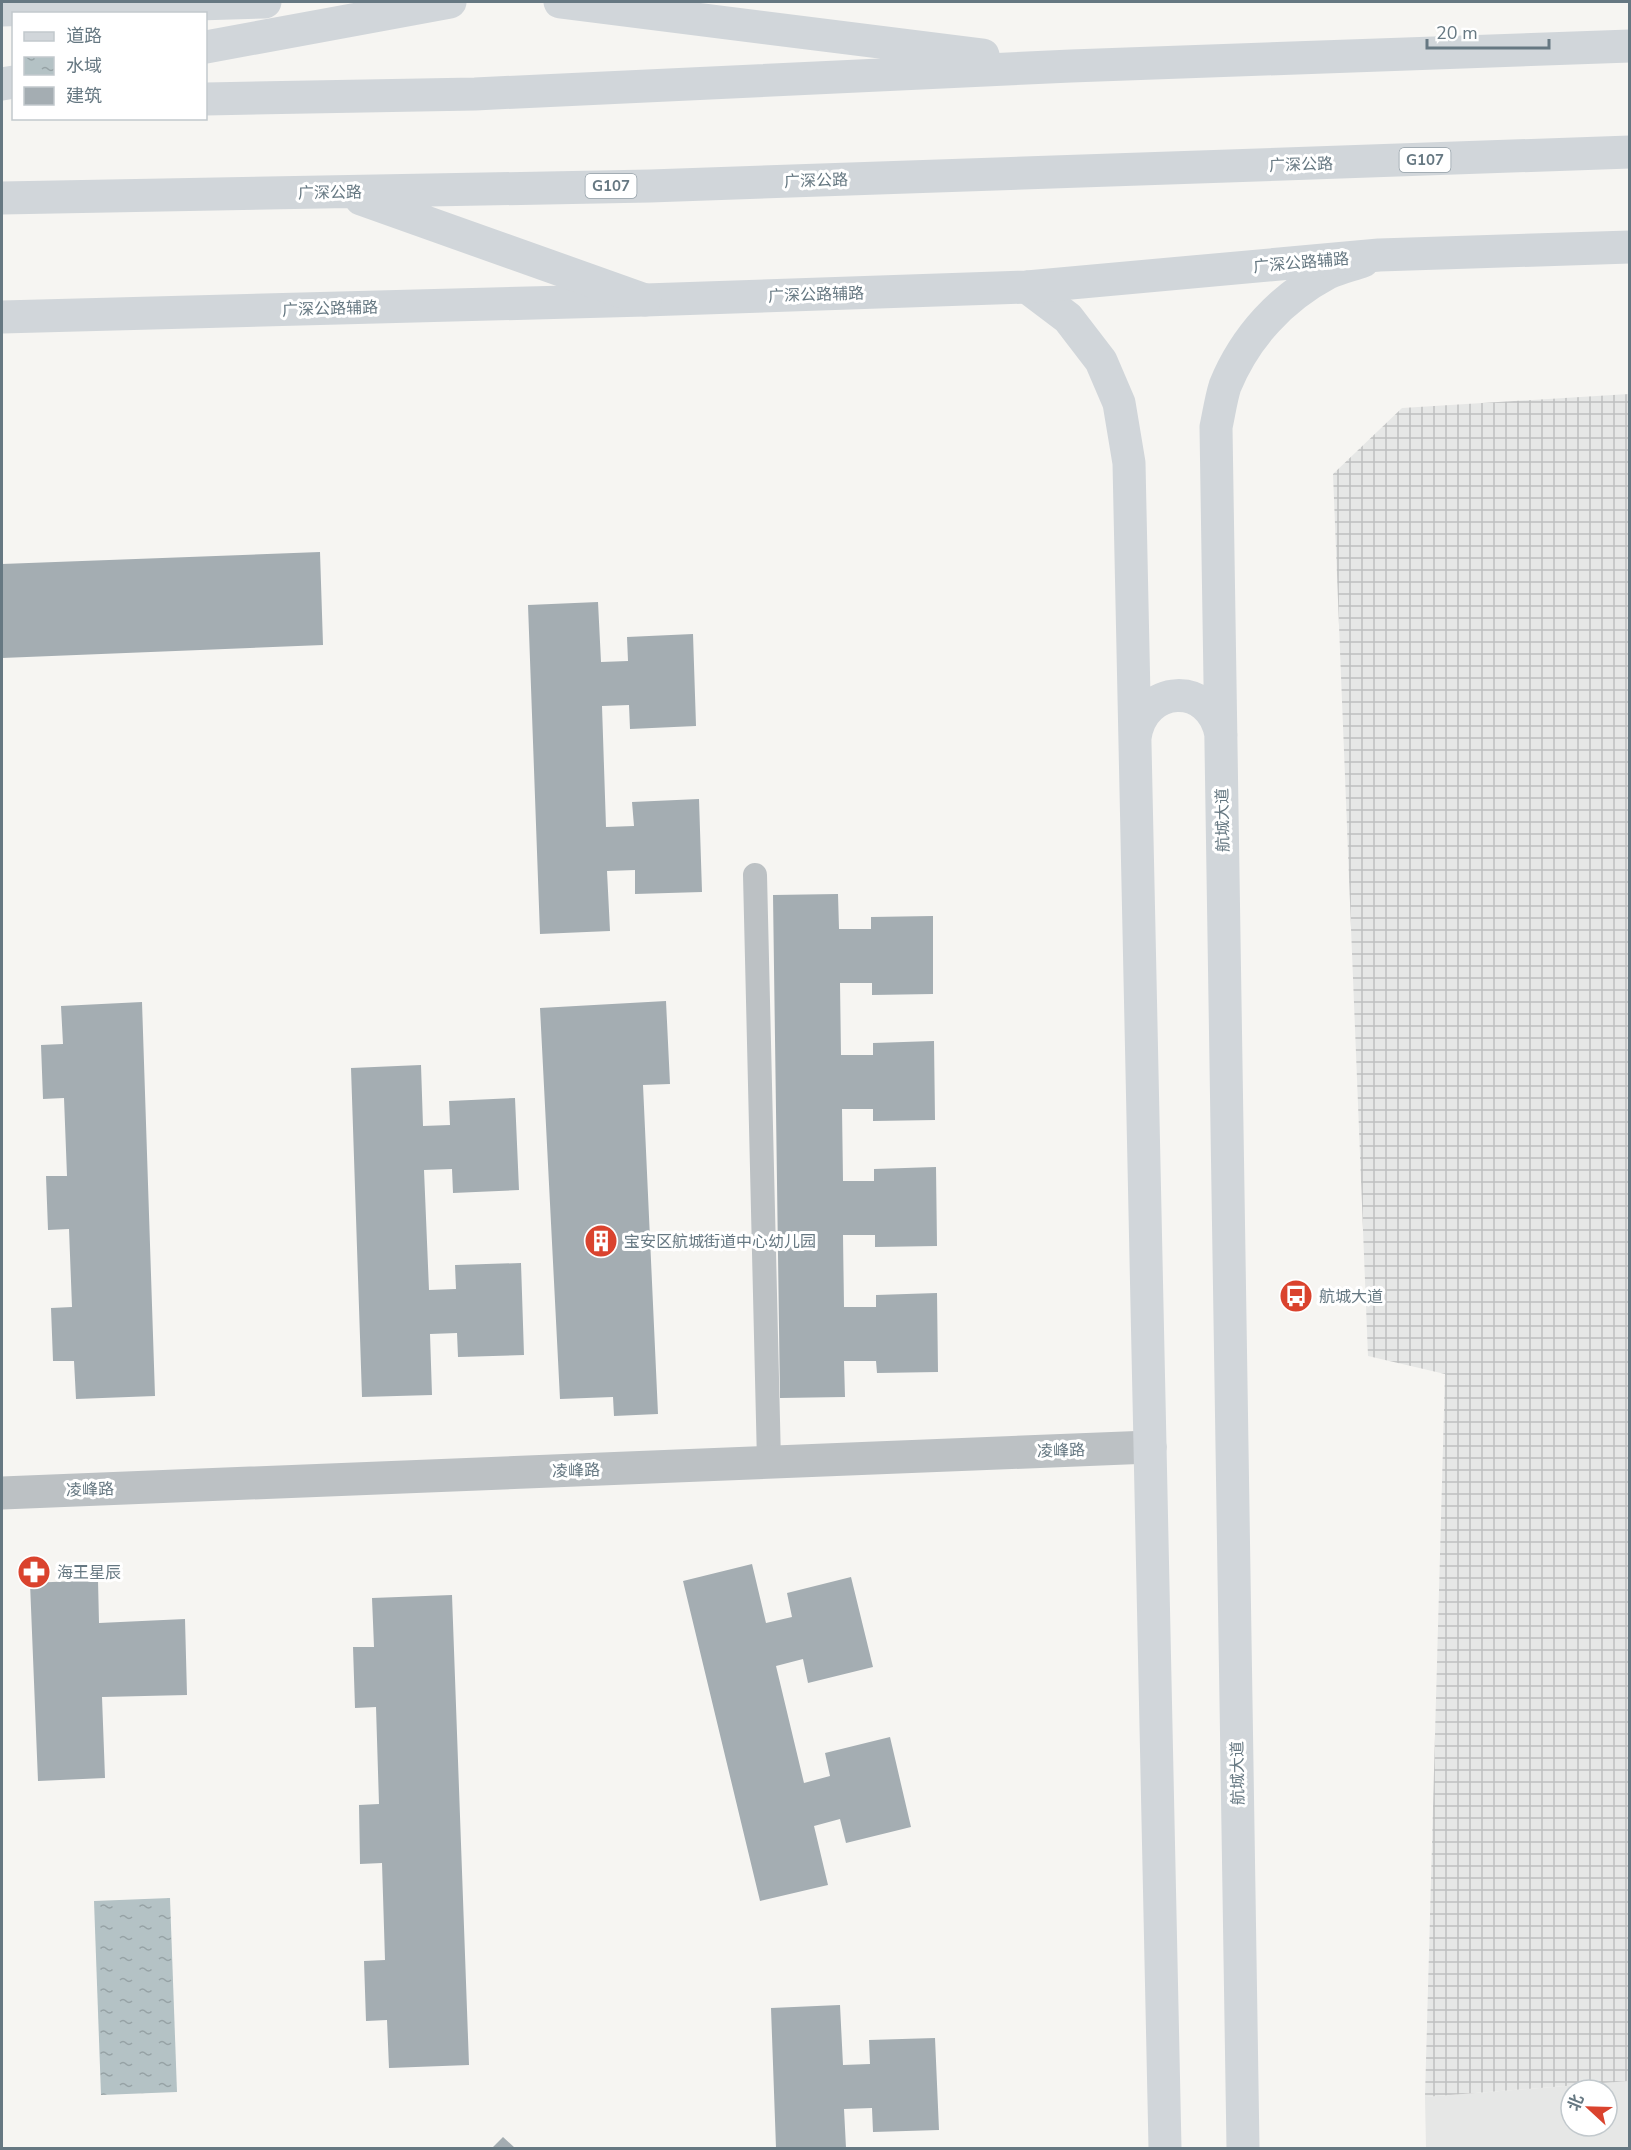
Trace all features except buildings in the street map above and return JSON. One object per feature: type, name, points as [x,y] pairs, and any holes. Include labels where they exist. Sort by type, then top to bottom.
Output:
[{"type":"main road","points":[[15,7],[265,2]]},
{"type":"main road","points":[[207,47],[450,2]]},
{"type":"main road","points":[[560,2],[1071,66]]},
{"type":"main road","points":[[207,99],[475,94],[1071,66],[1629,46]]},
{"type":"main road","name":"广深公路","points":[[2,198],[650,186],[1629,152]]},
{"type":"main road","points":[[342,192],[645,300]]},
{"type":"main road","name":"广深公路辅路","points":[[2,317],[645,300],[1027,287],[1379,255],[1629,247]]},
{"type":"main road","name":"航城大道","points":[[1243,2148],[1216,427],[1225,388],[1243,350],[1270,315],[1301,289],[1331,272],[1379,255]]},
{"type":"main road","points":[[1027,287],[1068,318],[1101,361],[1119,403],[1129,463],[1165,2148]]},
{"type":"main road","points":[[1134,740],[1136,727],[1151,704],[1176,695],[1189,696],[1202,702],[1212,711],[1221,737]]},
{"type":"street","name":"凌峰路","points":[[2,1493],[1150,1447]]},
{"type":"lane","points":[[755,875],[769,1462]]},
{"type":"shaded area","points":[[1629,394],[1629,2081],[1619,2082],[1619,2078],[1559,2078],[1559,2086],[1425,2097],[1445,1374],[1368,1356],[1333,474],[1402,408]]},
{"type":"shaded area","points":[[1629,2081],[1629,2148],[1426,2148],[1425,2097],[1559,2086],[1559,2138],[1619,2138],[1619,2082]]},
{"type":"water","points":[[170,1898],[177,2092],[101,2095],[94,1901]]},
{"type":"place","name":"宝安区航城街道中心幼儿园","points":[[601,1241]]},
{"type":"place","name":"航城大道","points":[[1296,1296]]},
{"type":"place","name":"海王星辰","points":[[34,1572]]}]
